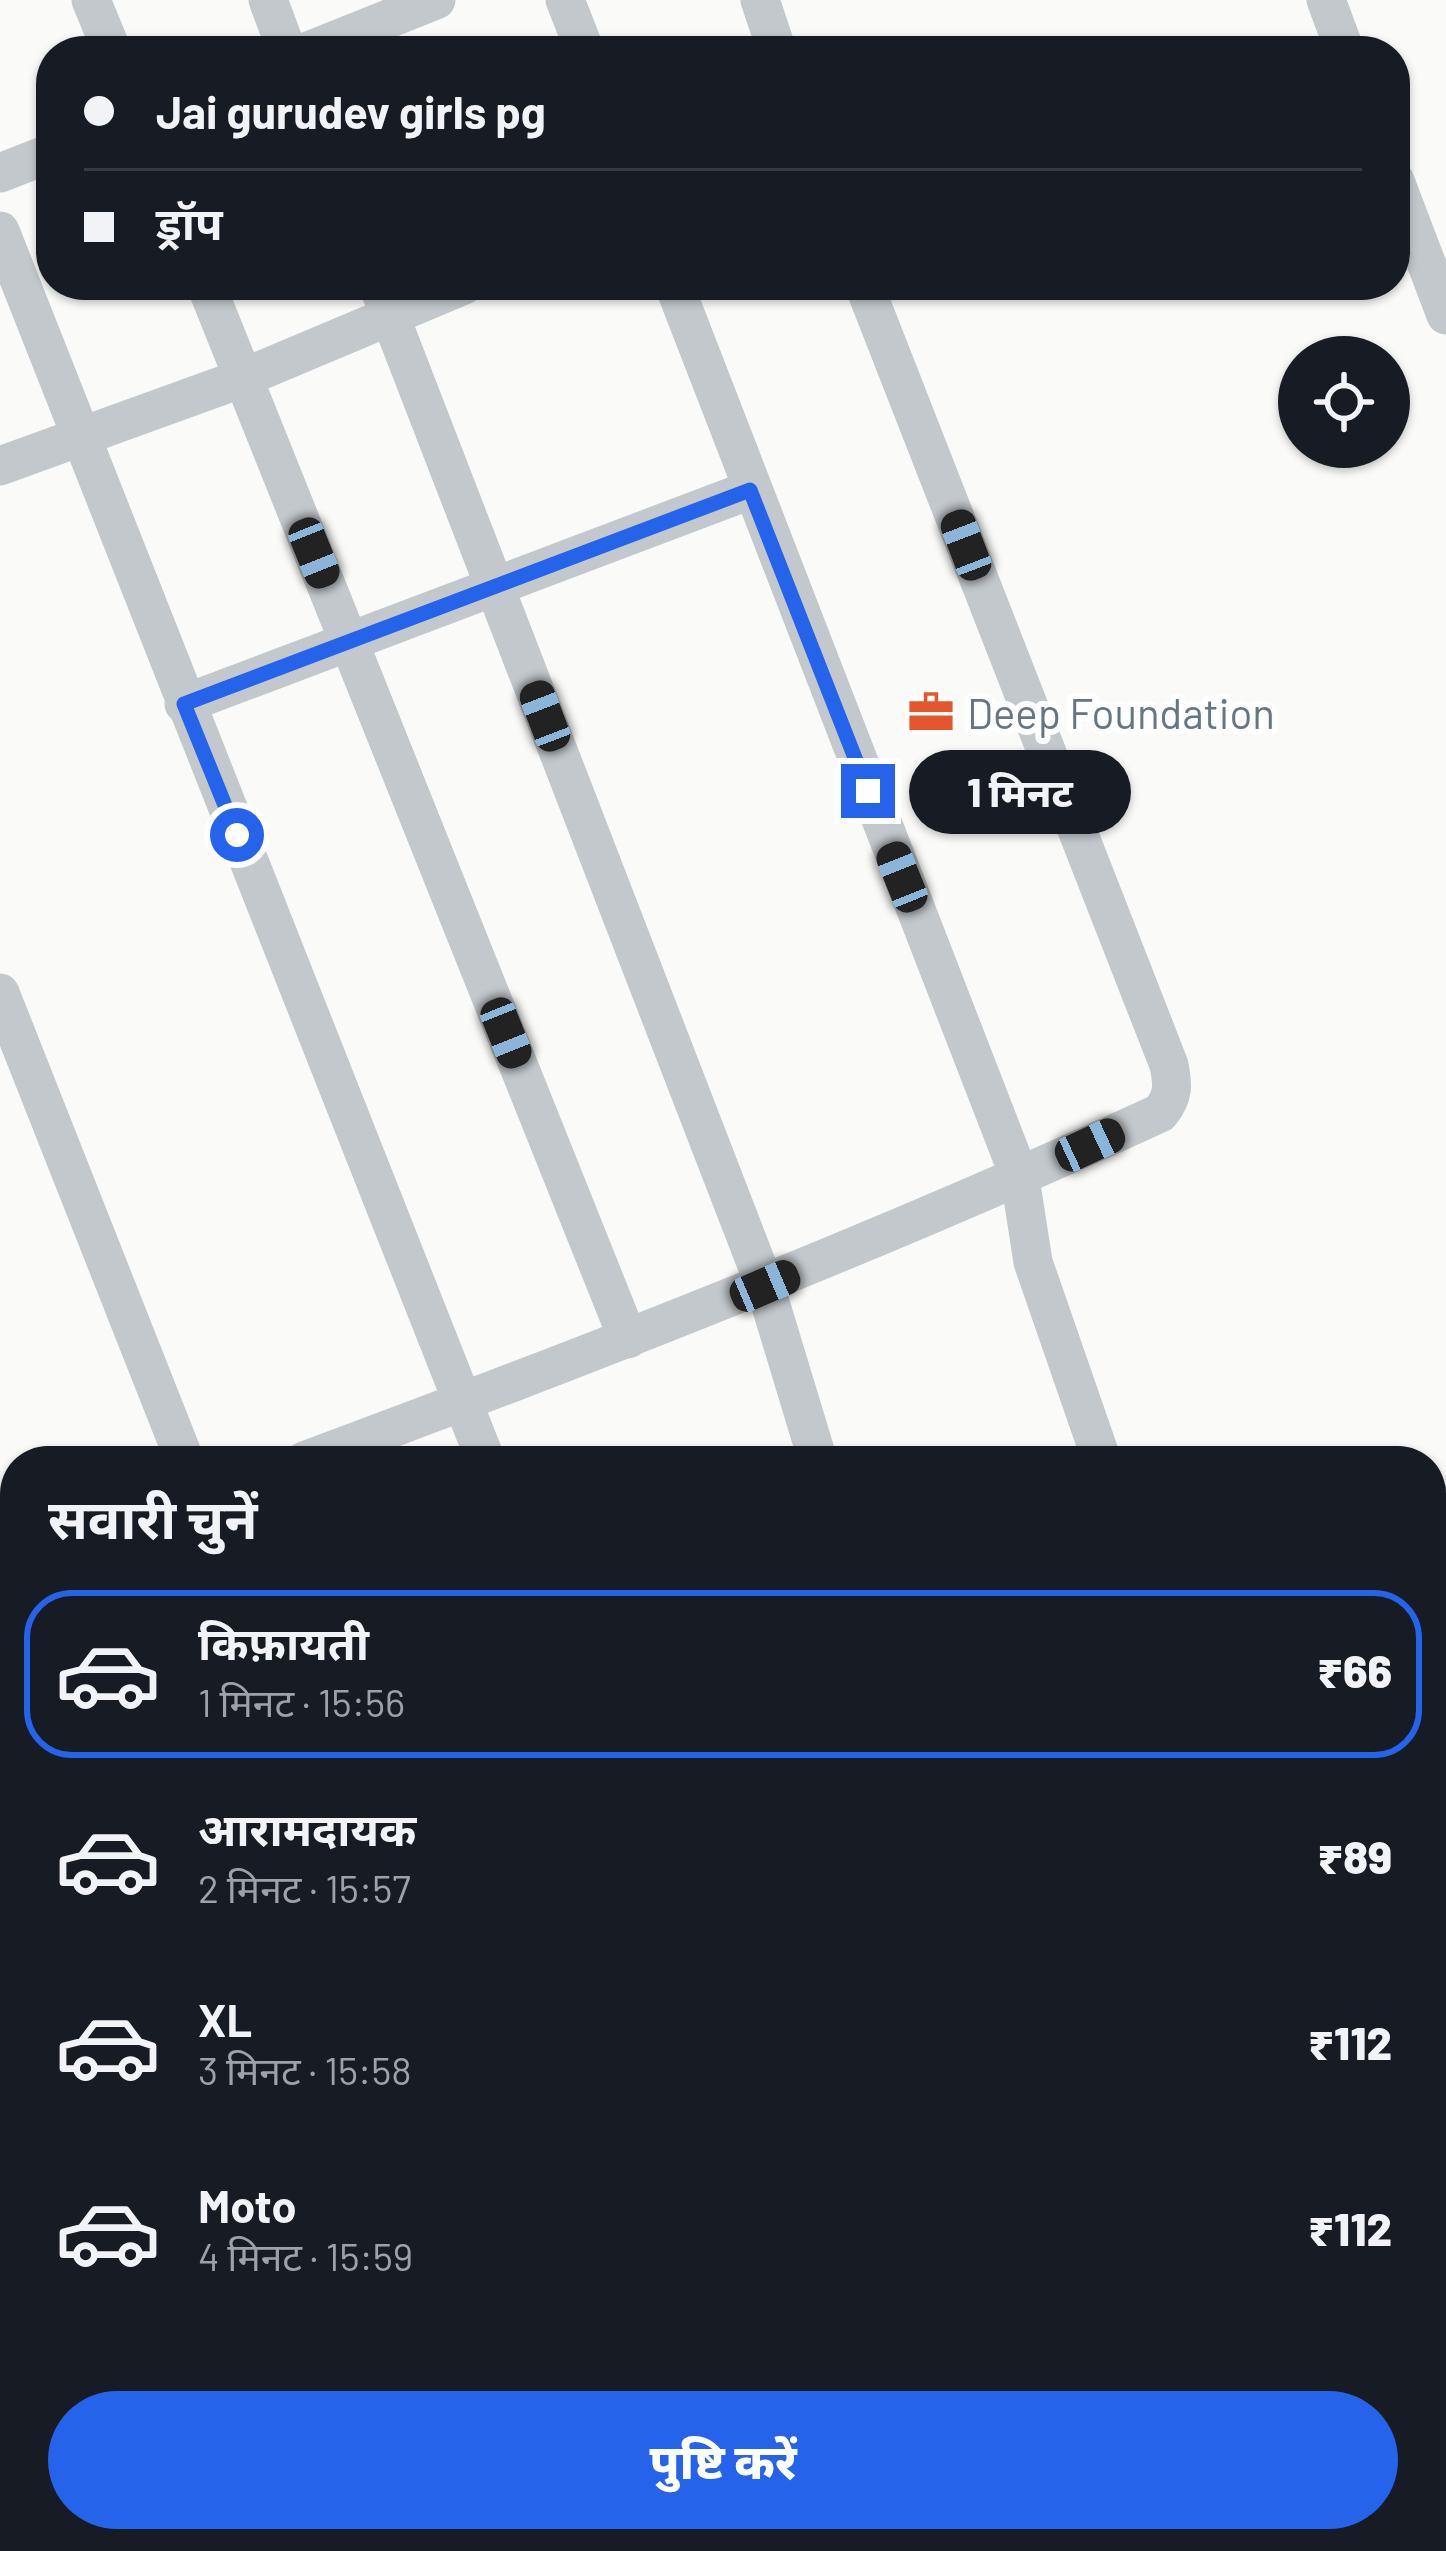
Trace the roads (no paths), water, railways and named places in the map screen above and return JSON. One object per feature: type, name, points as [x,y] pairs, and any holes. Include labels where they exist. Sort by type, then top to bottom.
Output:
[{"type":"street","points":[[92,0],[106,36]]},
{"type":"street","points":[[268,0],[281,36]]},
{"type":"street","points":[[346,36],[436,0]]},
{"type":"street","points":[[565,0],[578,36]]},
{"type":"street","points":[[760,0],[773,36]]},
{"type":"street","points":[[1326,0],[1339,36]]},
{"type":"street","points":[[0,173],[36,159]]},
{"type":"street","points":[[1410,220],[1446,315]]},
{"type":"street","points":[[0,231],[481,1446]]},
{"type":"street","points":[[212,300],[628,1339]]},
{"type":"street","points":[[0,466],[243,378],[384,300],[765,1286],[813,1446]]},
{"type":"street","points":[[680,300],[1019,1178],[1033,1262],[1097,1446]]},
{"type":"street","points":[[344,1446],[765,1286],[1019,1178],[1160,1113],[1174,1087],[870,300]]},
{"type":"street","points":[[184,704],[750,490]]},
{"type":"street","points":[[0,993],[179,1446]]},
{"type":"place","name":"Deep Foundation","points":[[931,712]]}]
